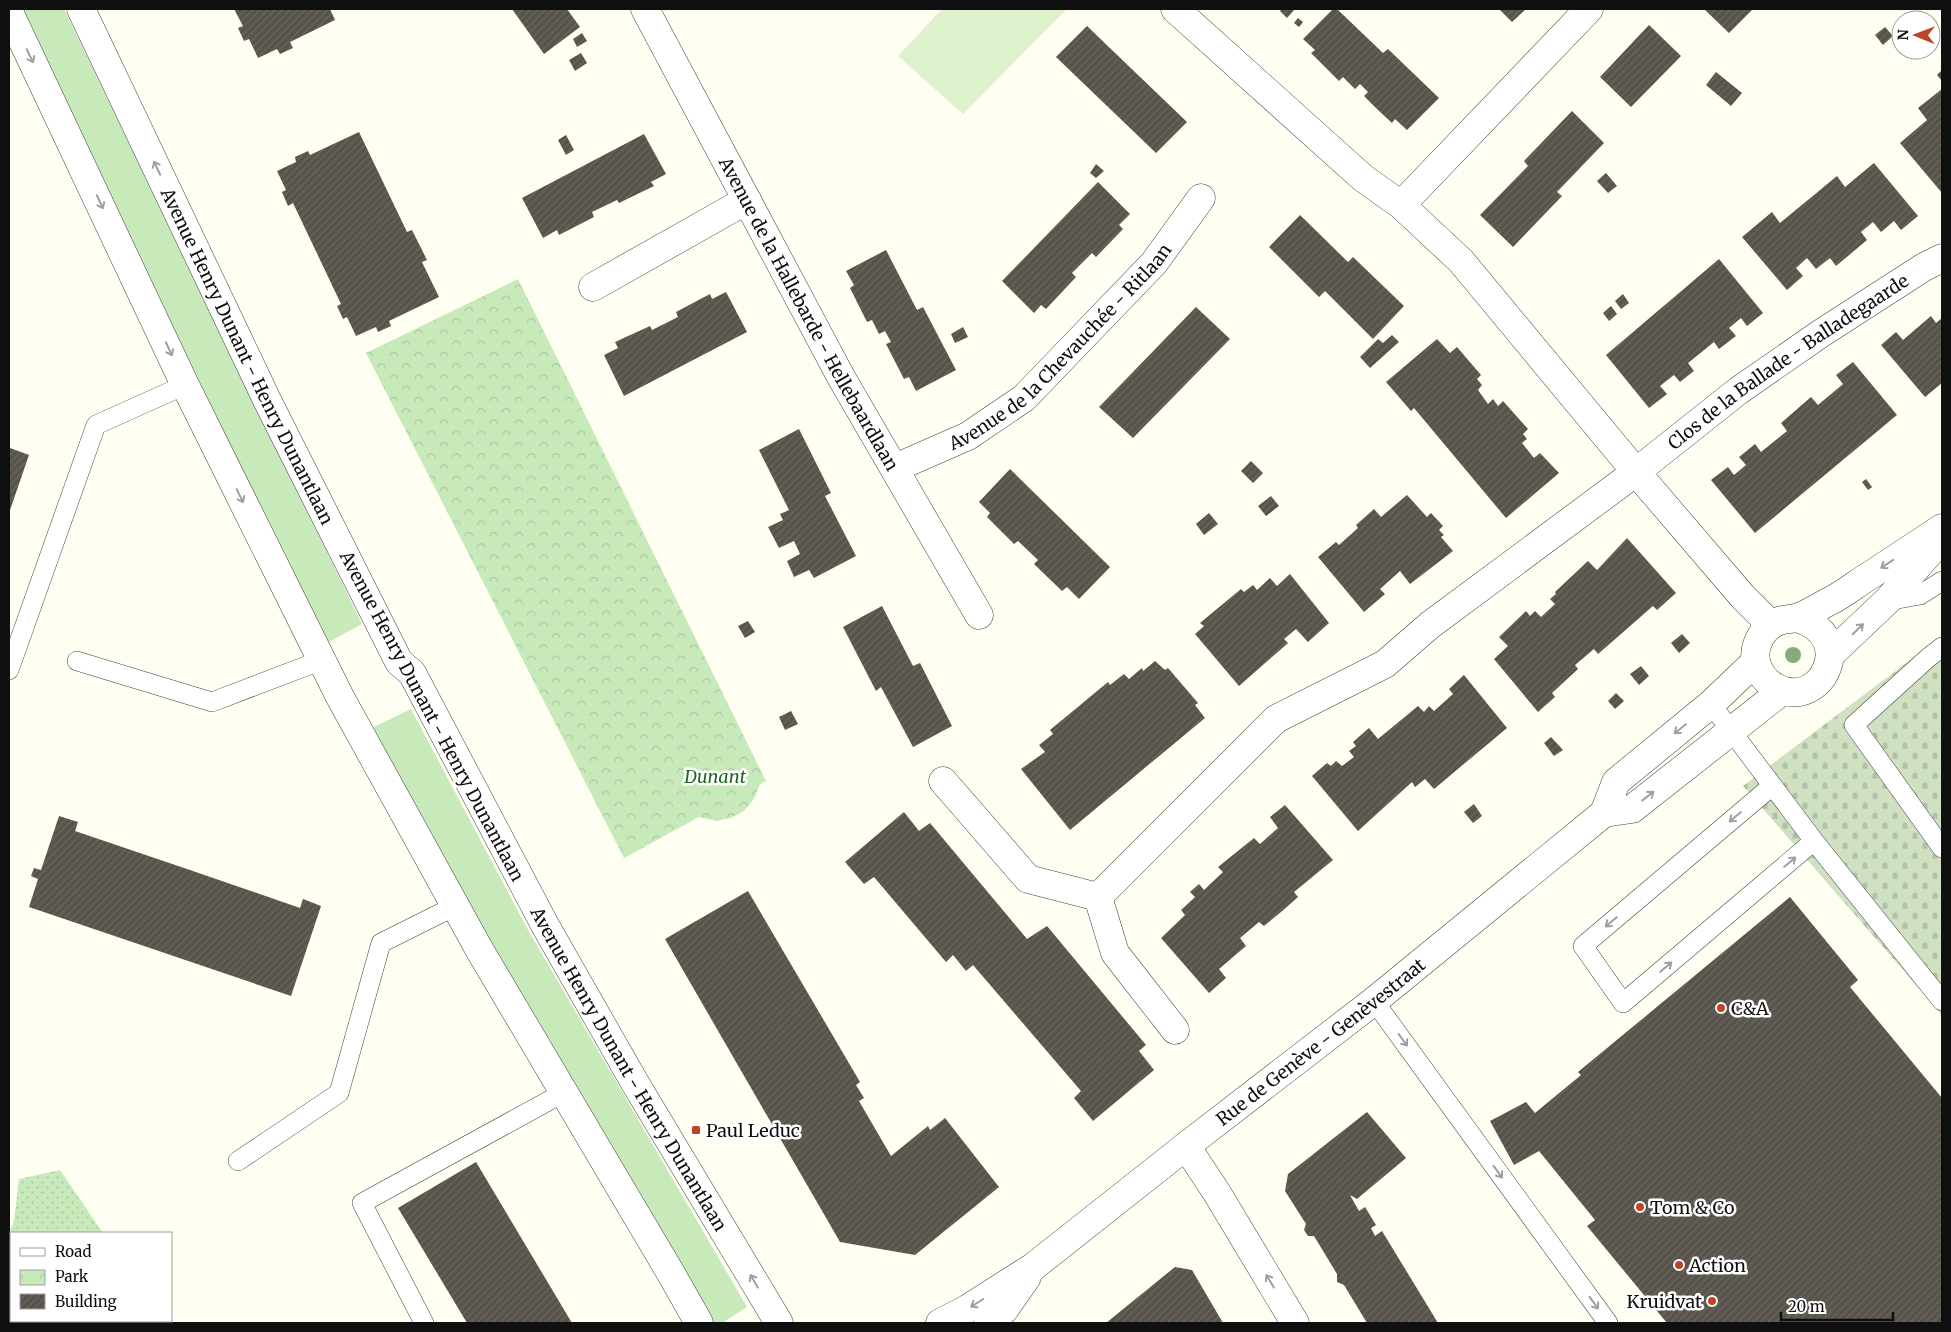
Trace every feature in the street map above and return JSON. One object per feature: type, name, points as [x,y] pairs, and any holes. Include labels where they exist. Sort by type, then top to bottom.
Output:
[{"type":"street","name":"Avenue Henry Dunant - Henry Dunantlaan","points":[[82,9],[267,400],[399,662],[412,673],[546,927],[635,1083],[779,1323]]},
{"type":"street","name":"Avenue de la Hallebarde - Hellebaardlaan","points":[[645,9],[841,377],[979,615]]},
{"type":"street","points":[[1175,9],[1363,178],[1401,205],[1461,261],[1636,472],[1743,597],[1771,625]]},
{"type":"street","points":[[1401,205],[1589,9]]},
{"type":"street","points":[[9,12],[185,385],[322,660],[455,906],[563,1093],[673,1277],[698,1323]]},
{"type":"street","name":"Avenue de la Chevauchée - Ritlaan","points":[[895,468],[968,436],[1024,398],[1154,263],[1202,198]]},
{"type":"street","points":[[593,287],[747,200]]},
{"type":"street","name":"Clos de la Ballade - Balladegaarde","points":[[1098,897],[1276,719],[1385,664],[1430,625],[1636,472],[1738,391],[1844,318],[1924,267],[1942,258]]},
{"type":"street","points":[[1796,618],[1832,600],[1942,528]]},
{"type":"street","points":[[1830,655],[1886,601],[1942,538]]},
{"type":"street","points":[[1796,618],[1810,621],[1821,630],[1828,642],[1830,655],[1827,669],[1820,680],[1810,688],[1796,692],[1782,691],[1770,685],[1761,674],[1756,662],[1756,648],[1761,635],[1771,625],[1783,619],[1796,618]]},
{"type":"street","name":"Rue de Genève - Genèvestraat","points":[[940,1323],[967,1309],[1033,1267],[1374,1000],[1604,813],[1616,782],[1711,704],[1756,662]]},
{"type":"street","points":[[1604,813],[1632,809],[1782,691]]},
{"type":"street","points":[[943,780],[1028,879],[1098,897],[1115,953],[1175,1030]]},
{"type":"street","points":[[1186,1146],[1217,1193],[1295,1323]]},
{"type":"street","name":"Rue de Genève - Genèvestraat","points":[[988,1323],[1004,1310],[1033,1267]]},
{"type":"lane","points":[[9,670],[96,425],[185,385]]},
{"type":"lane","points":[[1886,601],[1920,595],[1942,581]]},
{"type":"lane","points":[[1942,647],[1928,657],[1854,725],[1942,848]]},
{"type":"lane","points":[[77,660],[212,702],[322,660]]},
{"type":"lane","points":[[1711,704],[1814,841],[1942,1001]]},
{"type":"lane","points":[[1772,786],[1583,946],[1624,1003],[1814,841]]},
{"type":"lane","points":[[238,1160],[339,1093],[381,943],[455,906]]},
{"type":"lane","points":[[1374,1000],[1608,1323]]},
{"type":"lane","points":[[424,1323],[362,1203],[563,1093]]},
{"type":"green space","points":[[18,9],[64,9],[362,624],[327,643]]},
{"type":"green space","points":[[942,9],[1067,9],[963,114],[898,56]]},
{"type":"green space","name":"Dunant","points":[[518,279],[766,781],[760,784],[754,799],[744,811],[731,818],[717,821],[699,817],[624,858],[366,353]]},
{"type":"green space","points":[[1942,636],[1942,1015],[1743,786]]},
{"type":"green space","points":[[411,709],[527,928],[747,1307],[722,1323],[705,1323],[482,936],[372,728]]},
{"type":"green space","points":[[60,1170],[102,1232],[10,1232],[10,1322],[140,1323],[9,1323],[9,1233],[14,1221],[19,1179]]},
{"type":"building","points":[[234,9],[330,9],[335,20],[290,42],[293,48],[280,54],[277,49],[258,58],[249,39],[244,41],[238,28],[243,26]]},
{"type":"building","points":[[512,9],[567,9],[580,27],[544,54]]},
{"type":"building","points":[[1282,9],[1295,9],[1287,18],[1280,11]]},
{"type":"building","points":[[1333,9],[1337,9],[1383,53],[1388,49],[1439,98],[1407,130],[1395,119],[1392,123],[1377,109],[1364,96],[1368,92],[1360,84],[1355,89],[1343,77],[1339,81],[1311,53],[1315,50],[1303,39]]},
{"type":"building","points":[[1499,9],[1526,9],[1512,22]]},
{"type":"building","points":[[1704,9],[1753,9],[1729,33]]},
{"type":"building","points":[[1298,18],[1303,22],[1299,27],[1294,23]]},
{"type":"building","points":[[1649,25],[1681,56],[1631,107],[1600,77]]},
{"type":"building","points":[[1087,26],[1187,122],[1156,153],[1056,57]]},
{"type":"building","points":[[1885,27],[1891,34],[1891,38],[1883,45],[1875,35]]},
{"type":"building","points":[[582,33],[587,41],[577,47],[573,39]]},
{"type":"building","points":[[581,53],[587,63],[575,71],[569,60]]},
{"type":"building","points":[[1942,70],[1942,81],[1937,75]]},
{"type":"building","points":[[1716,72],[1742,93],[1731,106],[1706,85]]},
{"type":"building","points":[[1942,89],[1942,193],[1900,143],[1927,120],[1918,108]]},
{"type":"building","points":[[1572,111],[1604,143],[1557,192],[1562,196],[1513,247],[1480,215],[1528,166],[1524,161]]},
{"type":"building","points":[[359,132],[407,232],[412,230],[427,260],[422,262],[439,297],[389,321],[391,326],[378,332],[376,327],[356,336],[347,317],[343,319],[337,306],[341,304],[293,203],[288,206],[282,192],[286,190],[277,171],[296,162],[295,157],[308,151],[310,155]]},
{"type":"building","points":[[644,134],[666,174],[651,182],[654,186],[619,203],[617,200],[592,212],[594,217],[559,235],[557,230],[543,238],[522,198]]},
{"type":"building","points":[[566,135],[574,150],[566,155],[558,140]]},
{"type":"building","points":[[1874,163],[1918,216],[1901,230],[1894,221],[1881,232],[1873,222],[1861,232],[1867,240],[1836,266],[1830,258],[1816,269],[1807,258],[1796,268],[1803,276],[1787,290],[1742,237],[1772,212],[1780,223],[1837,176],[1845,187]]},
{"type":"building","points":[[1096,164],[1104,171],[1096,178],[1090,173]]},
{"type":"building","points":[[1606,173],[1617,186],[1608,193],[1597,181]]},
{"type":"building","points":[[1098,182],[1130,214],[1119,225],[1123,229],[1096,257],[1092,253],[1072,273],[1076,277],[1046,309],[1041,305],[1034,313],[1002,281]]},
{"type":"building","points":[[1300,215],[1348,262],[1353,257],[1404,306],[1373,339],[1325,291],[1319,297],[1269,247]]},
{"type":"building","points":[[886,250],[917,310],[923,307],[956,370],[916,391],[909,377],[904,379],[886,344],[891,342],[885,331],[879,334],[872,320],[867,322],[850,288],[854,285],[846,271]]},
{"type":"building","points":[[1719,259],[1763,313],[1747,326],[1741,318],[1729,328],[1736,336],[1719,349],[1714,342],[1688,363],[1694,371],[1680,382],[1674,375],[1660,386],[1667,394],[1649,408],[1606,355]]},
{"type":"building","points":[[726,292],[747,332],[624,396],[604,355],[618,348],[615,342],[650,326],[652,330],[678,317],[676,312],[710,294],[712,299]]},
{"type":"building","points":[[1623,294],[1629,303],[1621,309],[1615,301]]},
{"type":"building","points":[[1611,306],[1617,314],[1609,321],[1603,313]]},
{"type":"building","points":[[1196,307],[1230,339],[1133,438],[1099,407]]},
{"type":"building","points":[[1931,316],[1936,323],[1942,318],[1942,383],[1925,397],[1881,345],[1896,332],[1903,340]]},
{"type":"building","points":[[963,327],[968,337],[955,343],[951,334]]},
{"type":"building","points":[[1392,335],[1399,342],[1370,368],[1360,357],[1378,339],[1383,343]]},
{"type":"building","points":[[1437,339],[1450,353],[1457,347],[1481,375],[1477,379],[1482,385],[1478,390],[1488,404],[1493,399],[1498,406],[1503,401],[1528,429],[1523,434],[1527,439],[1522,443],[1534,458],[1540,453],[1559,473],[1506,518],[1414,408],[1411,411],[1386,382]]},
{"type":"building","points":[[1853,362],[1897,415],[1755,533],[1711,480],[1728,467],[1734,475],[1746,465],[1739,457],[1755,444],[1761,452],[1787,431],[1781,423],[1811,397],[1818,405],[1843,384],[1836,375]]},
{"type":"building","points":[[799,429],[831,493],[825,496],[856,556],[814,578],[809,570],[794,577],[787,561],[800,554],[794,541],[779,548],[768,527],[783,520],[780,514],[789,510],[759,450]]},
{"type":"building","points":[[10,448],[29,455],[9,513],[9,453]]},
{"type":"building","points":[[1251,461],[1263,473],[1253,483],[1241,471]]},
{"type":"building","points":[[1010,469],[1110,567],[1079,599],[1067,587],[1062,591],[1034,564],[1038,560],[1018,541],[1014,544],[987,517],[990,513],[979,502]]},
{"type":"building","points":[[1866,479],[1872,487],[1868,490],[1862,482]]},
{"type":"building","points":[[1407,495],[1427,517],[1431,513],[1443,526],[1439,530],[1444,535],[1441,537],[1453,551],[1410,584],[1400,571],[1380,589],[1385,594],[1364,612],[1318,557],[1336,542],[1339,545],[1358,528],[1356,525],[1374,509],[1381,517]]},
{"type":"building","points":[[1271,496],[1279,506],[1266,516],[1258,506]]},
{"type":"building","points":[[1209,513],[1218,524],[1204,535],[1196,524]]},
{"type":"building","points":[[1627,538],[1676,593],[1657,610],[1653,606],[1598,654],[1594,649],[1575,665],[1578,669],[1552,693],[1555,697],[1538,712],[1494,659],[1508,646],[1499,637],[1526,611],[1530,616],[1535,611],[1541,617],[1555,604],[1550,599],[1556,594],[1555,592],[1588,561],[1597,570]]},
{"type":"building","points":[[1290,574],[1329,623],[1308,642],[1296,629],[1284,639],[1288,643],[1239,686],[1195,634],[1204,626],[1200,623],[1241,589],[1244,592],[1253,585],[1257,590],[1270,578],[1277,586]]},
{"type":"building","points":[[882,606],[913,666],[920,663],[952,726],[913,747],[881,687],[876,691],[843,627]]},
{"type":"building","points":[[748,621],[755,632],[745,638],[738,626]]},
{"type":"building","points":[[1682,634],[1690,643],[1679,653],[1671,643]]},
{"type":"building","points":[[1155,661],[1165,670],[1168,668],[1198,703],[1195,705],[1205,718],[1070,830],[1021,769],[1045,752],[1039,745],[1053,734],[1050,730],[1108,682],[1110,685],[1124,674],[1129,679],[1142,668],[1143,671]]},
{"type":"building","points":[[1641,666],[1649,676],[1639,685],[1630,674]]},
{"type":"building","points":[[1464,675],[1507,728],[1434,789],[1425,779],[1415,787],[1412,782],[1358,831],[1312,776],[1327,763],[1331,766],[1336,761],[1342,766],[1354,757],[1349,751],[1356,746],[1353,742],[1369,728],[1378,739],[1418,706],[1424,712],[1429,706],[1434,711],[1453,694],[1449,689]]},
{"type":"building","points":[[1616,693],[1624,701],[1615,709],[1608,701]]},
{"type":"building","points":[[791,711],[798,724],[785,730],[779,717]]},
{"type":"building","points":[[1551,737],[1563,750],[1554,756],[1544,743]]},
{"type":"building","points":[[1474,804],[1482,816],[1473,823],[1464,812]]},
{"type":"building","points":[[1285,805],[1333,860],[1294,892],[1298,897],[1281,912],[1264,926],[1259,922],[1240,938],[1246,946],[1219,969],[1226,978],[1209,993],[1161,938],[1185,915],[1181,910],[1195,897],[1190,892],[1199,884],[1204,890],[1223,872],[1218,867],[1254,838],[1260,844],[1278,828],[1270,817]]},
{"type":"building","points":[[904,812],[919,831],[930,823],[1027,939],[1047,926],[1146,1045],[1139,1051],[1154,1070],[1093,1121],[1074,1098],[1081,1091],[973,965],[966,971],[953,955],[946,962],[874,877],[864,884],[845,862]]},
{"type":"building","points":[[59,816],[78,822],[75,831],[300,908],[303,899],[321,906],[291,996],[29,907],[38,879],[31,876],[34,868],[41,870]]},
{"type":"building","points":[[748,891],[860,1082],[856,1085],[864,1098],[859,1101],[891,1156],[928,1126],[930,1130],[945,1118],[999,1187],[915,1255],[840,1242],[665,939]]},
{"type":"building","points":[[1790,897],[1858,980],[1850,987],[1942,1098],[1942,1323],[1667,1323],[1587,1226],[1595,1220],[1539,1151],[1514,1165],[1490,1121],[1526,1102],[1535,1113],[1581,1075],[1578,1072]]},
{"type":"building","points":[[1367,1112],[1406,1158],[1357,1199],[1350,1195],[1359,1211],[1365,1207],[1376,1225],[1371,1228],[1375,1236],[1382,1231],[1438,1323],[1367,1323],[1344,1285],[1337,1282],[1337,1274],[1314,1236],[1308,1236],[1304,1230],[1306,1224],[1285,1191],[1288,1174]]},
{"type":"building","points":[[476,1162],[572,1323],[467,1323],[398,1208]]},
{"type":"building","points":[[1175,1267],[1192,1270],[1223,1323],[1106,1323]]},
{"type":"place","name":"C&A","points":[[1721,1008]]},
{"type":"place","name":"Paul Leduc","points":[[696,1130]]},
{"type":"place","name":"Tom & Co","points":[[1640,1207]]},
{"type":"place","name":"Action","points":[[1679,1265]]},
{"type":"place","name":"Kruidvat","points":[[1712,1301]]}]
